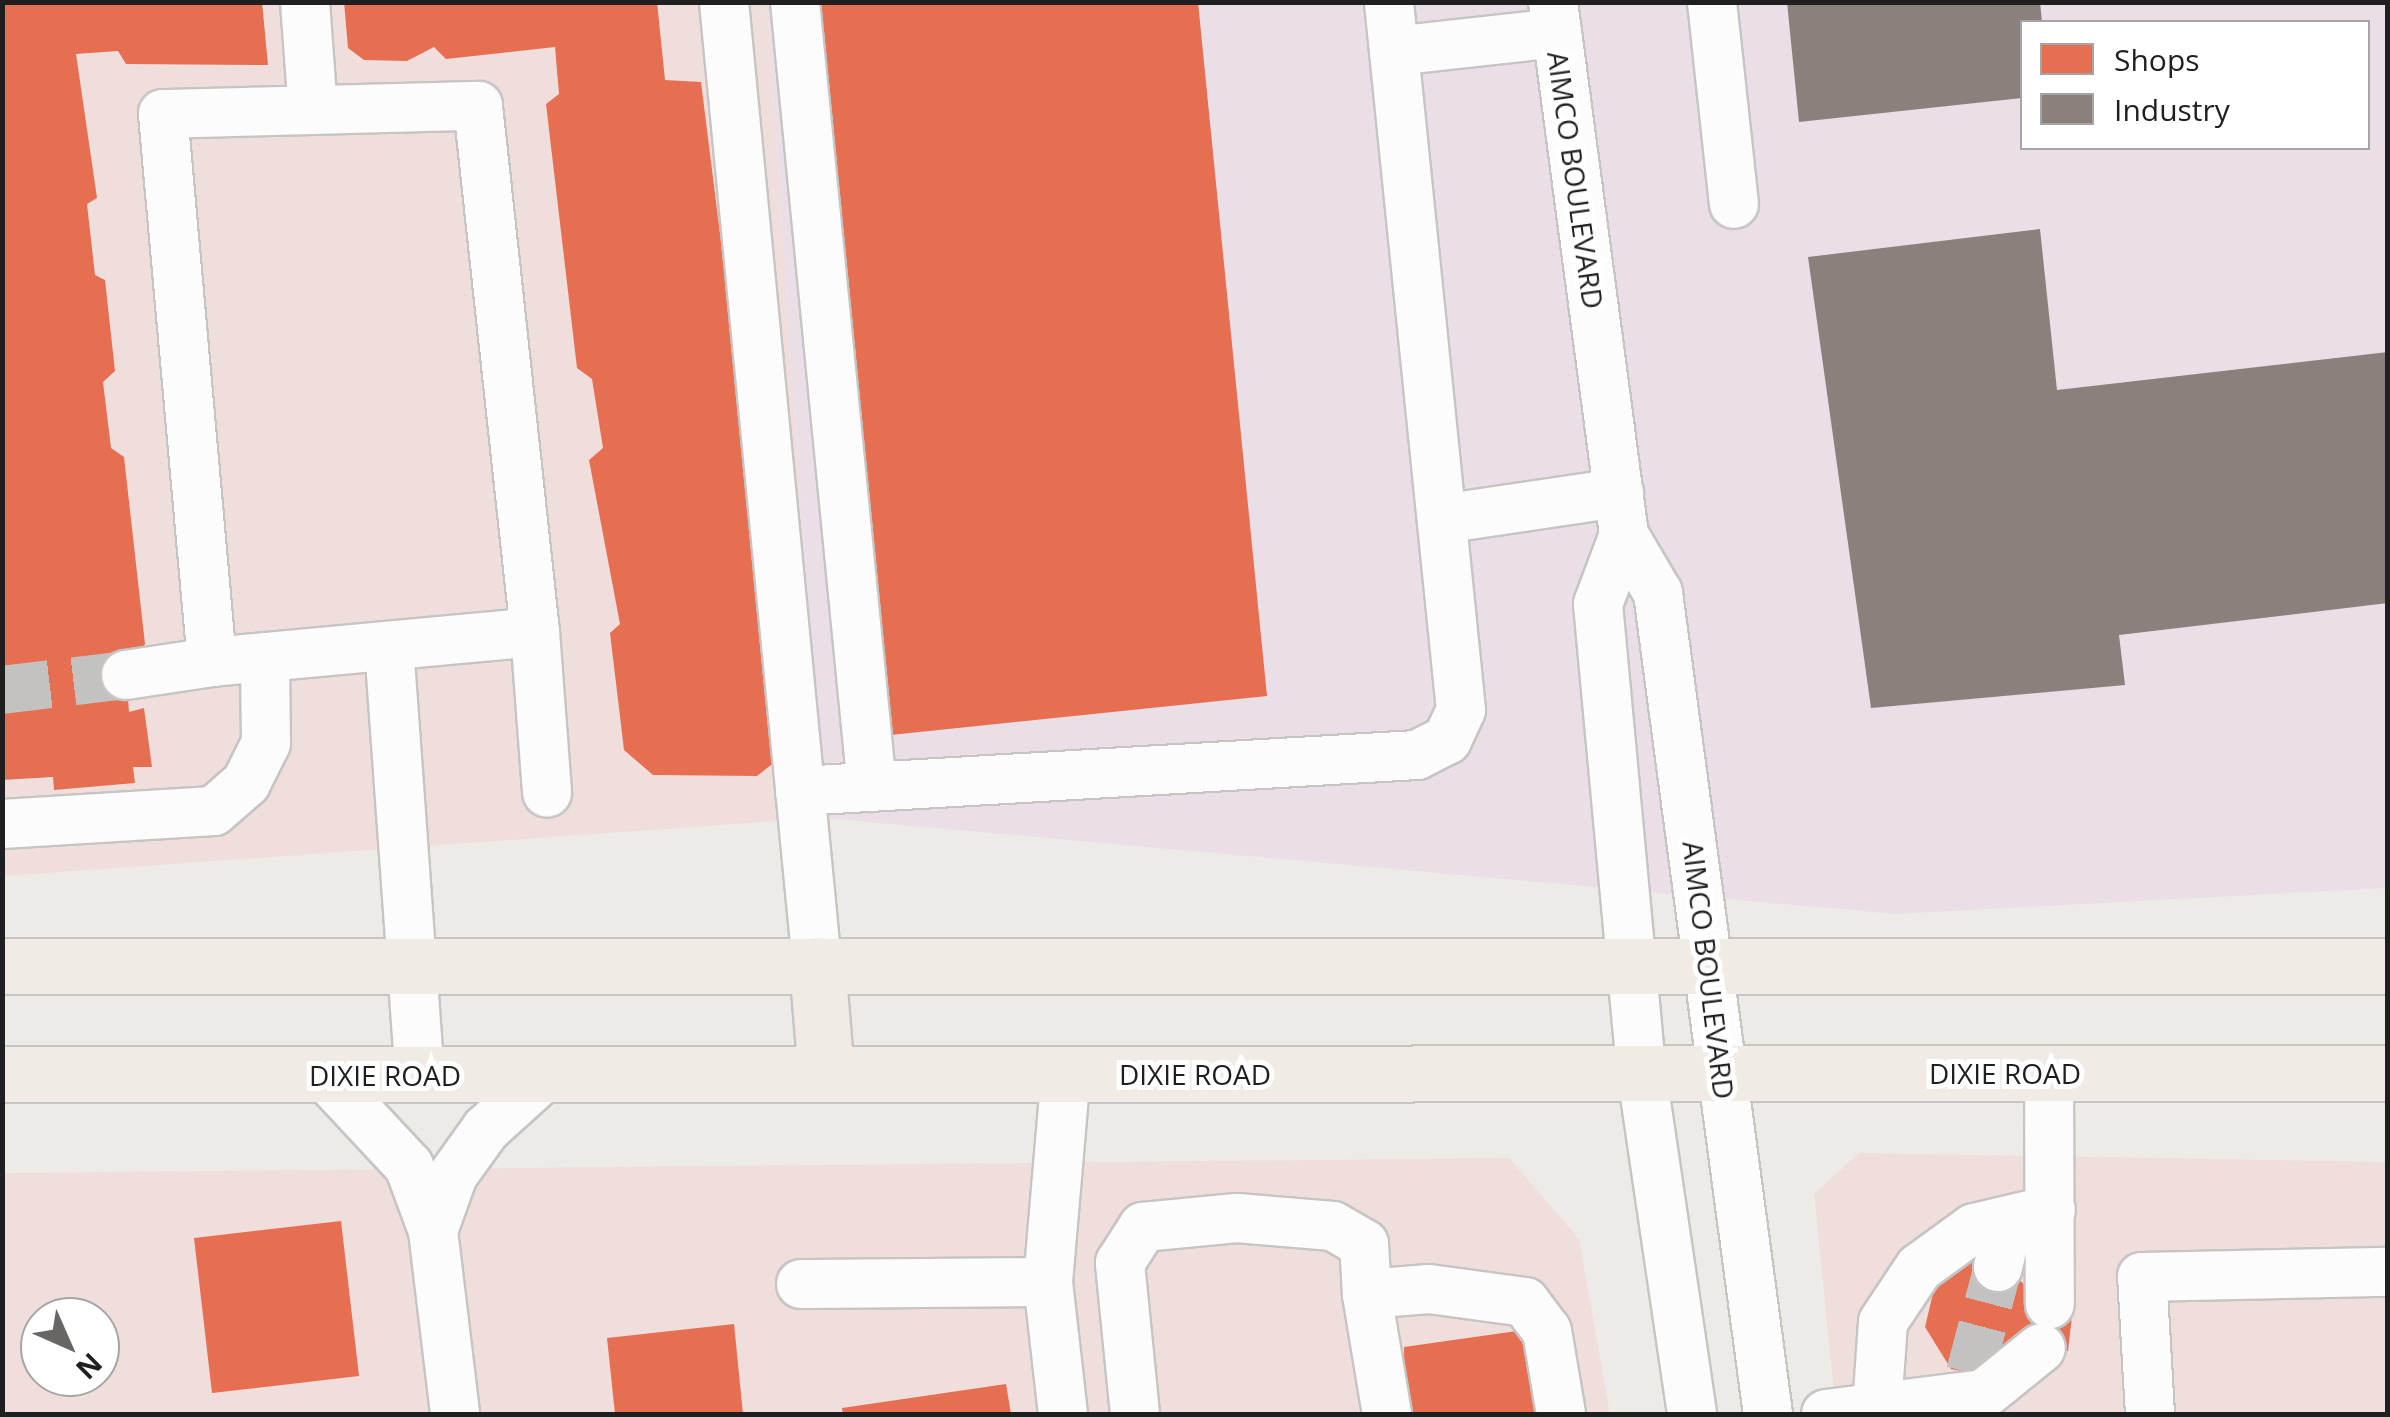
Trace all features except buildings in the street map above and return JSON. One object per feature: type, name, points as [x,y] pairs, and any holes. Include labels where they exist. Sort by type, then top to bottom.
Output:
[{"type":"main road","points":[[817,965],[826,1074]]},
{"type":"main road","points":[[2,966],[413,970],[817,965],[2388,966]]},
{"type":"main road","name":"DIXIE ROAD","points":[[2,1074],[1642,1076],[2388,1072]]},
{"type":"street","points":[[304,2],[314,110]]},
{"type":"street","points":[[724,2],[817,965]]},
{"type":"street","points":[[795,2],[872,787]]},
{"type":"street","points":[[800,791],[1416,755],[1447,740],[1461,710],[1389,2]]},
{"type":"street","points":[[1712,2],[1734,204]]},
{"type":"street","points":[[1394,52],[1555,18]]},
{"type":"street","name":"AIMCO BOULEVARD","points":[[1555,18],[1622,514],[1658,593],[1768,1414]]},
{"type":"street","points":[[212,662],[163,114],[478,106],[534,632],[547,793]]},
{"type":"street","points":[[1442,520],[1622,514]]},
{"type":"street","name":"AIMCO BOULEVARD","points":[[1622,514],[1598,604],[1642,1076],[1692,1414]]},
{"type":"street","points":[[126,675],[212,662],[534,632]]},
{"type":"street","points":[[389,646],[420,1076]]},
{"type":"street","points":[[2,824],[214,812],[246,783],[266,742],[265,658]]},
{"type":"street","points":[[433,1231],[452,1175],[478,1140],[548,1073]]},
{"type":"street","points":[[1063,1414],[1048,1282],[1066,1074]]},
{"type":"street","points":[[1826,1414],[1876,1408],[1966,1385],[1984,1394],[2045,1326],[2030,1215],[2050,1074]]},
{"type":"street","points":[[324,1075],[409,1166],[433,1231],[456,1414]]},
{"type":"street","points":[[1998,1268],[2030,1215]]},
{"type":"street","points":[[1876,1408],[1883,1322],[1919,1268],[1974,1228],[2030,1215]]},
{"type":"street","points":[[1135,1414],[1120,1263],[1143,1226],[1236,1218],[1334,1226],[1364,1244],[1387,1414]]},
{"type":"street","points":[[2150,1414],[2142,1277],[2388,1272]]},
{"type":"street","points":[[801,1284],[1048,1282]]},
{"type":"street","points":[[1368,1294],[1428,1289],[1525,1302],[1547,1331],[1561,1414]]},
{"type":"shaded area","points":[[3,3],[767,3],[822,818],[3,876]]},
{"type":"shaded area","points":[[767,3],[2387,3],[2387,888],[1895,914],[822,818]]},
{"type":"shaded area","points":[[1859,1153],[2387,1162],[2387,1414],[1836,1414],[1814,1194]]},
{"type":"shaded area","points":[[1509,1158],[1579,1239],[1610,1414],[3,1414],[2,1173]]},
{"type":"tunnel","points":[[2,690],[126,675]]},
{"type":"tunnel","points":[[1970,1373],[1998,1267]]}]
